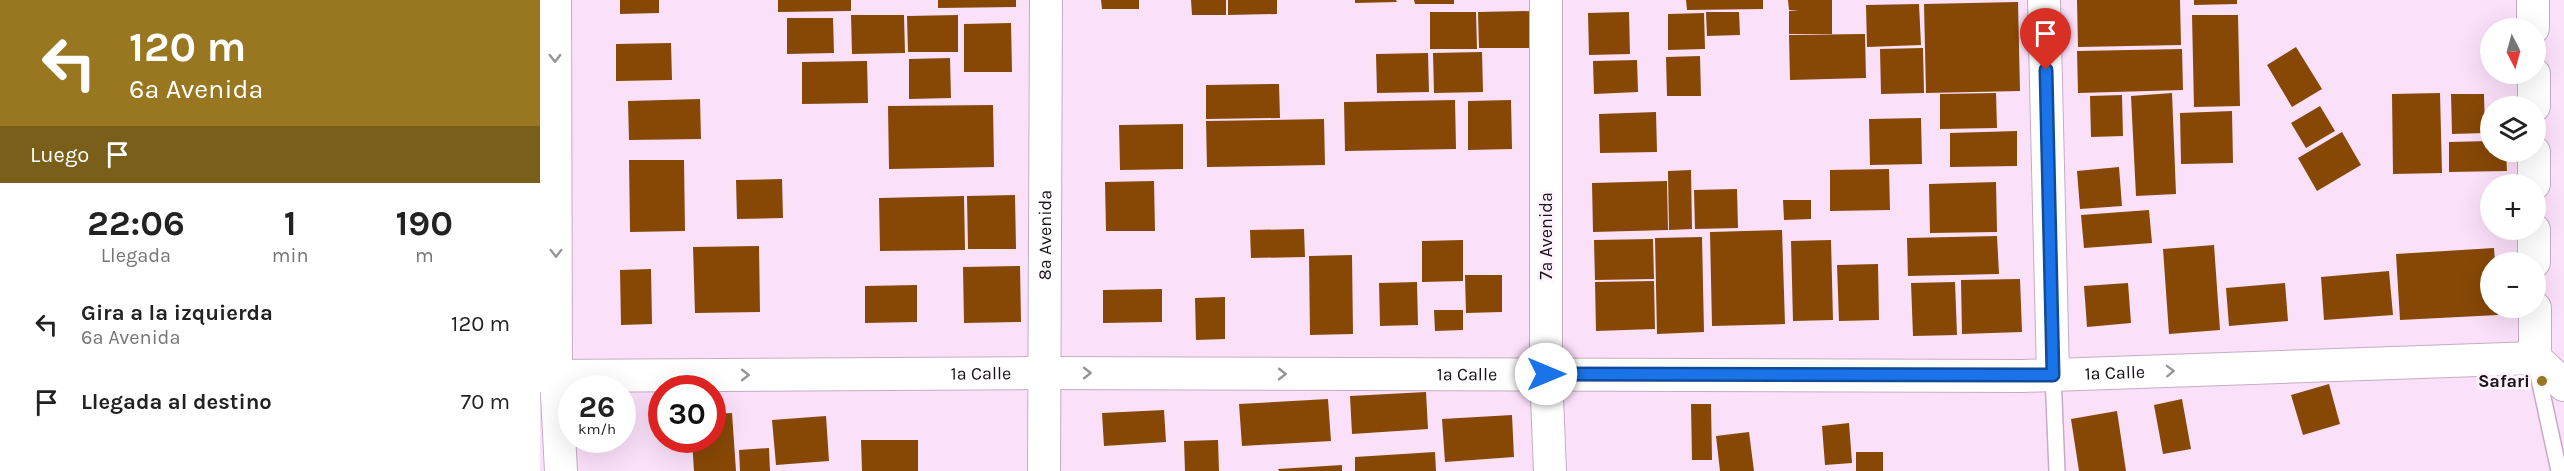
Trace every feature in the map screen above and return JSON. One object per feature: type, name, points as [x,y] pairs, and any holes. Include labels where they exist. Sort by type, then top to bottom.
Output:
[{"type":"street","points":[[555,0],[548,376],[561,471]]},
{"type":"street","name":"8a Avenida","points":[[1044,471],[1046,0]]},
{"type":"street","name":"7a Avenida","points":[[1546,0],[1546,374],[1550,471]]},
{"type":"street","points":[[2044,0],[2053,375]]},
{"type":"street","points":[[2533,0],[2534,18]]},
{"type":"street","points":[[2535,318],[2535,358],[2564,385]]},
{"type":"street","name":"1a Calle","points":[[548,376],[1044,373],[2053,375],[2535,358]]},
{"type":"lane","points":[[2535,358],[2559,471]]},
{"type":"lane","points":[[2053,375],[2057,471]]},
{"type":"building","points":[[620,0],[659,0],[659,13],[620,14]]},
{"type":"building","points":[[778,0],[851,0],[851,11],[778,12]]},
{"type":"building","points":[[938,0],[1016,0],[1016,7],[938,8]]},
{"type":"building","points":[[1101,0],[1139,0],[1139,9],[1102,9]]},
{"type":"building","points":[[1191,0],[1226,0],[1226,15],[1192,15]]},
{"type":"building","points":[[1228,0],[1277,0],[1277,14],[1228,15]]},
{"type":"building","points":[[1355,0],[1396,0],[1397,2],[1355,3]]},
{"type":"building","points":[[1414,0],[1454,0],[1454,4],[1415,4]]},
{"type":"building","points":[[1686,0],[1763,0],[1763,9],[1687,10]]},
{"type":"building","points":[[1788,0],[1832,0],[1832,34],[1789,34],[1789,11],[1799,11],[1789,10]]},
{"type":"building","points":[[2077,0],[2180,0],[2181,45],[2078,47]]},
{"type":"building","points":[[2194,0],[2237,0],[2237,4],[2194,5]]},
{"type":"building","points":[[2018,2],[2020,91],[1926,93],[1924,4]]},
{"type":"building","points":[[1919,4],[1921,45],[1867,47],[1866,5]]},
{"type":"building","points":[[1531,11],[1532,48],[1479,48],[1478,12]]},
{"type":"building","points":[[1430,12],[1476,12],[1477,49],[1430,49]]},
{"type":"building","points":[[1629,12],[1630,54],[1589,55],[1588,13]]},
{"type":"building","points":[[1706,12],[1739,12],[1740,35],[1707,36]]},
{"type":"building","points":[[1704,13],[1705,49],[1668,50],[1668,14]]},
{"type":"building","points":[[851,15],[904,15],[905,53],[852,54]]},
{"type":"building","points":[[958,15],[958,52],[908,52],[907,16]]},
{"type":"building","points":[[2192,15],[2238,15],[2240,106],[2194,107]]},
{"type":"building","points":[[787,18],[833,18],[834,53],[787,54]]},
{"type":"building","points":[[1011,23],[1012,72],[964,72],[964,24]]},
{"type":"building","points":[[1865,34],[1866,78],[1790,80],[1789,35]]},
{"type":"building","points":[[671,43],[672,80],[616,81],[616,44]]},
{"type":"building","points":[[2296,47],[2322,89],[2292,107],[2267,65]]},
{"type":"building","points":[[1923,48],[1924,93],[1881,94],[1880,49]]},
{"type":"building","points":[[2182,49],[2183,90],[2078,93],[2077,51]]},
{"type":"building","points":[[1482,52],[1483,92],[1434,93],[1433,53]]},
{"type":"building","points":[[1428,53],[1429,92],[1377,93],[1376,54]]},
{"type":"building","points":[[1700,56],[1701,96],[1667,96],[1666,57]]},
{"type":"building","points":[[950,58],[951,98],[909,99],[909,59]]},
{"type":"building","points":[[1637,60],[1638,92],[1594,94],[1593,61]]},
{"type":"building","points":[[867,61],[868,103],[802,104],[802,62]]},
{"type":"building","points":[[1279,84],[1280,118],[1206,119],[1206,85]]},
{"type":"building","points":[[1996,93],[1997,128],[1940,129],[1940,94]]},
{"type":"building","points":[[2172,93],[2176,194],[2136,196],[2131,96]]},
{"type":"building","points":[[2440,93],[2442,173],[2393,174],[2392,94]]},
{"type":"building","points":[[2451,94],[2484,94],[2484,96],[2480,96],[2480,133],[2452,134]]},
{"type":"building","points":[[2122,95],[2123,136],[2091,137],[2090,96]]},
{"type":"building","points":[[700,99],[701,139],[629,140],[628,101]]},
{"type":"building","points":[[1455,100],[1456,149],[1345,151],[1344,102]]},
{"type":"building","points":[[1511,100],[1512,149],[1468,150],[1468,101]]},
{"type":"building","points":[[993,105],[994,167],[889,169],[888,106]]},
{"type":"building","points":[[2320,106],[2335,131],[2306,148],[2291,123]]},
{"type":"building","points":[[2232,111],[2233,163],[2181,164],[2180,113]]},
{"type":"building","points":[[1656,112],[1657,152],[1600,153],[1599,114]]},
{"type":"building","points":[[1921,118],[1922,164],[1870,165],[1869,119]]},
{"type":"building","points":[[1324,119],[1325,165],[1207,167],[1206,121]]},
{"type":"building","points":[[1183,124],[1183,169],[1120,170],[1119,125]]},
{"type":"building","points":[[2017,131],[2017,166],[1950,167],[1950,133]]},
{"type":"building","points":[[2342,132],[2361,165],[2317,191],[2298,158]]},
{"type":"building","points":[[2480,141],[2480,162],[2507,162],[2507,171],[2449,172],[2449,142]]},
{"type":"building","points":[[629,160],[684,160],[685,231],[630,232]]},
{"type":"building","points":[[2119,167],[2122,206],[2080,209],[2077,171]]},
{"type":"building","points":[[1889,169],[1890,210],[1830,211],[1830,170]]},
{"type":"building","points":[[1691,170],[1692,229],[1669,230],[1668,171]]},
{"type":"building","points":[[782,179],[783,218],[737,219],[736,180]]},
{"type":"building","points":[[1154,181],[1155,231],[1106,231],[1105,182]]},
{"type":"building","points":[[1667,181],[1668,230],[1593,232],[1592,183]]},
{"type":"building","points":[[1996,182],[1997,232],[1930,233],[1929,184]]},
{"type":"building","points":[[1737,189],[1738,228],[1695,229],[1694,190]]},
{"type":"building","points":[[1015,195],[1016,249],[968,249],[967,196]]},
{"type":"building","points":[[964,196],[965,250],[880,251],[879,198]]},
{"type":"building","points":[[1783,200],[1811,200],[1811,219],[1784,220]]},
{"type":"building","points":[[2149,210],[2152,243],[2084,248],[2081,215]]},
{"type":"building","points":[[1304,229],[1305,257],[1251,258],[1250,230]]},
{"type":"building","points":[[1782,230],[1785,324],[1712,326],[1710,232]]},
{"type":"building","points":[[1997,236],[1999,274],[1908,276],[1907,238]]},
{"type":"building","points":[[1702,237],[1704,332],[1657,334],[1655,238]]},
{"type":"building","points":[[1653,239],[1654,279],[1595,280],[1594,240]]},
{"type":"building","points":[[1463,240],[1463,281],[1422,282],[1422,241]]},
{"type":"building","points":[[1831,240],[1833,320],[1793,321],[1791,241]]},
{"type":"building","points":[[2214,245],[2220,330],[2169,334],[2163,249]]},
{"type":"building","points":[[759,246],[760,312],[695,313],[693,247]]},
{"type":"building","points":[[2494,248],[2494,252],[2480,252],[2480,316],[2400,320],[2396,254]]},
{"type":"building","points":[[1352,255],[1353,334],[1310,335],[1309,256]]},
{"type":"building","points":[[1878,264],[1879,320],[1839,321],[1837,265]]},
{"type":"building","points":[[1020,266],[1021,322],[964,323],[963,267]]},
{"type":"building","points":[[651,269],[652,324],[621,325],[620,270]]},
{"type":"building","points":[[2389,271],[2393,315],[2324,320],[2321,277]]},
{"type":"building","points":[[1465,275],[1502,275],[1502,312],[1466,313]]},
{"type":"building","points":[[2020,279],[2022,332],[1962,334],[1961,280]]},
{"type":"building","points":[[1654,281],[1655,329],[1596,331],[1595,282]]},
{"type":"building","points":[[1417,282],[1418,325],[1380,326],[1379,283]]},
{"type":"building","points":[[1955,282],[1957,335],[1913,336],[1911,283]]},
{"type":"building","points":[[2128,283],[2131,323],[2087,327],[2084,286]]},
{"type":"building","points":[[2285,283],[2288,321],[2229,326],[2226,288]]},
{"type":"building","points":[[917,285],[917,322],[865,323],[865,286]]},
{"type":"building","points":[[1162,289],[1162,322],[1103,323],[1103,290]]},
{"type":"building","points":[[1225,297],[1225,339],[1196,340],[1195,298]]},
{"type":"building","points":[[1434,310],[1463,310],[1463,330],[1435,331]]},
{"type":"building","points":[[2329,384],[2340,424],[2303,435],[2291,395]]},
{"type":"building","points":[[1426,392],[1428,429],[1352,434],[1350,396]]},
{"type":"building","points":[[1328,399],[1331,441],[1242,446],[1239,404]]},
{"type":"building","points":[[2182,399],[2191,449],[2163,454],[2154,405]]},
{"type":"building","points":[[1691,404],[1711,404],[1712,460],[1692,460]]},
{"type":"building","points":[[1164,410],[1166,442],[1104,446],[1102,413]]},
{"type":"building","points":[[2117,411],[2126,471],[2079,471],[2071,419]]},
{"type":"building","points":[[726,413],[732,413],[736,471],[694,471],[693,453],[726,453]]},
{"type":"building","points":[[1512,415],[1514,457],[1445,462],[1442,419]]},
{"type":"building","points":[[826,416],[829,461],[776,465],[772,420]]},
{"type":"building","points":[[1849,423],[1852,463],[1825,465],[1822,426]]},
{"type":"building","points":[[1749,432],[1754,471],[1720,471],[1716,436]]},
{"type":"building","points":[[861,440],[918,440],[918,471],[862,471]]},
{"type":"building","points":[[1218,440],[1219,471],[1185,471],[1184,441]]},
{"type":"building","points":[[769,448],[770,471],[740,471],[739,450]]},
{"type":"building","points":[[1435,452],[1436,471],[1355,471],[1355,457]]},
{"type":"building","points":[[1856,452],[1883,452],[1883,471],[1856,471]]},
{"type":"building","points":[[1342,465],[1342,471],[1279,471],[1278,469]]},
{"type":"place","name":"Safari","points":[[2542,381]]},
{"type":"route","points":[[1546,374],[2053,375],[2046,70]]}]
